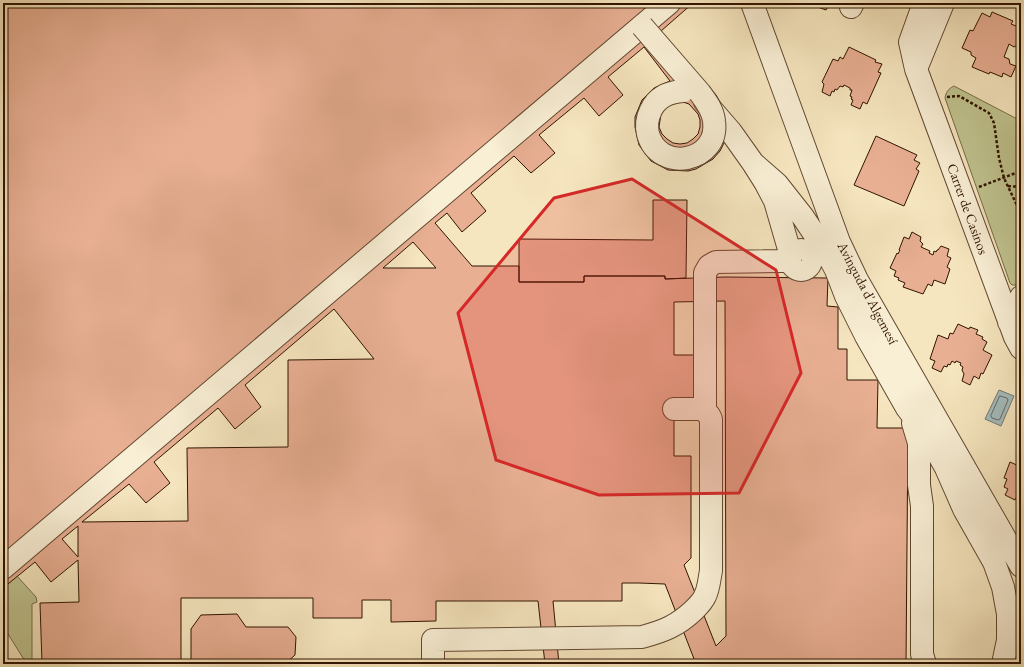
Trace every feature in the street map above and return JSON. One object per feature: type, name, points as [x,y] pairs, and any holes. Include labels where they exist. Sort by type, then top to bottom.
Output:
[{"type":"street","points":[[3,568],[669,3]]},
{"type":"street","name":"Avinguda d'Algemesí","points":[[752,3],[839,242],[857,280],[1021,566]]},
{"type":"street","name":"Carrer de Casinos","points":[[924,3],[910,42],[916,69],[1009,322],[1021,348]]},
{"type":"street","points":[[916,69],[943,3]]},
{"type":"street","points":[[642,26],[700,93],[707,103],[714,120],[712,137],[708,145],[694,156],[685,159],[676,159],[660,152],[654,146],[649,138],[647,122],[652,106],[658,100],[666,94],[683,91],[691,93],[705,101],[731,132],[754,163],[775,201],[801,260],[828,272],[846,296]]},
{"type":"street","points":[[754,163],[782,191],[817,238],[833,265],[846,296],[870,342],[907,408],[927,434],[946,468],[958,497]]},
{"type":"street","points":[[782,191],[801,260]]},
{"type":"street","points":[[702,409],[706,403],[705,273],[709,266],[716,262],[718,268],[724,271],[823,256],[833,265]]},
{"type":"street","points":[[1009,322],[1021,297]]},
{"type":"street","points":[[907,408],[919,444],[919,485],[922,506],[922,654],[925,664]]},
{"type":"street","points":[[433,664],[433,640],[642,637],[661,632],[675,626],[685,619],[697,607],[705,597],[709,585],[711,419],[702,409],[674,409]]},
{"type":"street","points":[[922,506],[926,488],[931,478],[938,476],[944,478],[958,497],[994,562],[1003,587],[1008,614],[1008,640],[1003,664]]},
{"type":"path","points":[[945,98],[959,96],[989,113],[994,123],[999,158],[1004,178],[1021,214]]},
{"type":"path","points":[[979,187],[1021,171]]},
{"type":"path","points":[[1008,186],[1021,188]]},
{"type":"highlighted area","points":[[632,179],[776,270],[801,373],[739,493],[599,495],[496,460],[458,313],[554,198]]},
{"type":"green space","points":[[954,86],[1021,121],[1021,277],[1018,285],[1012,285],[1010,283],[945,98],[950,88]]},
{"type":"green space","points":[[17,576],[36,597],[37,602],[32,604],[32,662],[23,658],[3,626],[3,588]]},
{"type":"water","points":[[999,390],[1014,396],[1001,426],[985,419]]},
{"type":"building","points":[[3,3],[693,3],[661,31],[716,95],[724,109],[725,141],[720,151],[713,159],[696,169],[688,171],[668,170],[651,161],[639,145],[635,127],[635,117],[642,100],[654,88],[670,81],[644,47],[608,77],[623,95],[599,116],[584,98],[539,135],[555,153],[531,173],[514,156],[471,193],[486,211],[462,232],[447,213],[435,223],[472,266],[519,266],[519,282],[584,282],[584,276],[665,276],[665,279],[725,277],[828,278],[827,306],[838,307],[838,349],[847,349],[847,380],[878,380],[877,428],[908,428],[906,664],[696,664],[665,584],[622,583],[622,601],[553,601],[559,664],[545,664],[538,601],[436,601],[436,621],[391,622],[391,600],[362,600],[362,618],[313,618],[313,598],[181,598],[181,664],[42,664],[40,603],[79,602],[78,560],[51,582],[35,562],[3,588]],"holes":[[[676,102],[689,104],[698,114],[700,120],[698,134],[687,143],[673,143],[662,134],[659,127],[661,114],[664,108]],[[413,242],[436,268],[383,268]],[[725,301],[726,636],[716,646],[684,565],[691,558],[691,456],[674,456],[674,405],[694,404],[694,355],[674,355],[674,302]],[[334,309],[374,359],[288,360],[288,447],[187,448],[188,521],[82,522],[129,484],[146,503],[170,483],[154,462],[218,408],[235,429],[261,407],[245,385]],[[78,526],[78,557],[62,539]]]},
{"type":"building","points":[[807,3],[830,3],[826,10]]},
{"type":"building","points":[[992,12],[1013,21],[1011,24],[1021,28],[1021,45],[1019,44],[1014,47],[1009,44],[1004,57],[1009,59],[1010,64],[1016,66],[1011,77],[1003,73],[1002,77],[990,72],[989,74],[972,67],[976,58],[971,55],[971,52],[962,48],[970,30],[973,31],[982,13],[990,17]]},
{"type":"building","points":[[849,47],[876,60],[875,62],[882,64],[878,72],[881,73],[867,104],[863,102],[860,109],[851,105],[853,100],[850,96],[852,90],[844,85],[843,87],[840,86],[837,90],[835,89],[834,92],[832,91],[830,96],[822,92],[824,84],[822,82],[833,59],[838,61],[840,57],[843,59]]},
{"type":"building","points":[[876,136],[917,155],[914,160],[920,163],[916,169],[919,171],[904,206],[854,185]]},
{"type":"building","points":[[653,200],[687,200],[686,278],[665,279],[665,276],[584,276],[584,282],[519,282],[519,239],[653,240]]},
{"type":"building","points":[[912,232],[921,237],[920,241],[923,244],[921,247],[930,251],[929,253],[933,255],[934,251],[936,252],[941,246],[949,249],[947,256],[951,258],[947,267],[950,269],[945,284],[934,280],[932,286],[928,284],[923,294],[903,287],[905,283],[898,280],[899,278],[894,276],[896,271],[890,268],[900,250],[904,237],[909,239]]},
{"type":"building","points":[[958,324],[969,329],[970,327],[978,330],[976,334],[983,337],[982,339],[987,342],[983,350],[992,355],[983,374],[981,373],[979,379],[974,376],[970,385],[962,381],[964,374],[962,370],[963,367],[960,365],[961,363],[956,361],[955,363],[952,361],[947,367],[944,366],[941,372],[932,368],[935,361],[930,359],[938,335],[948,339],[950,333],[953,334]]},
{"type":"building","points":[[1010,462],[1021,467],[1021,494],[1018,494],[1015,500],[1005,495],[1008,489],[1004,487],[1007,479],[1004,478]]},
{"type":"building","points":[[237,614],[246,627],[288,627],[296,637],[295,655],[286,663],[288,664],[191,664],[191,629],[201,615]]},
{"type":"building","points":[[318,662],[416,663],[416,664],[318,664]]}]
